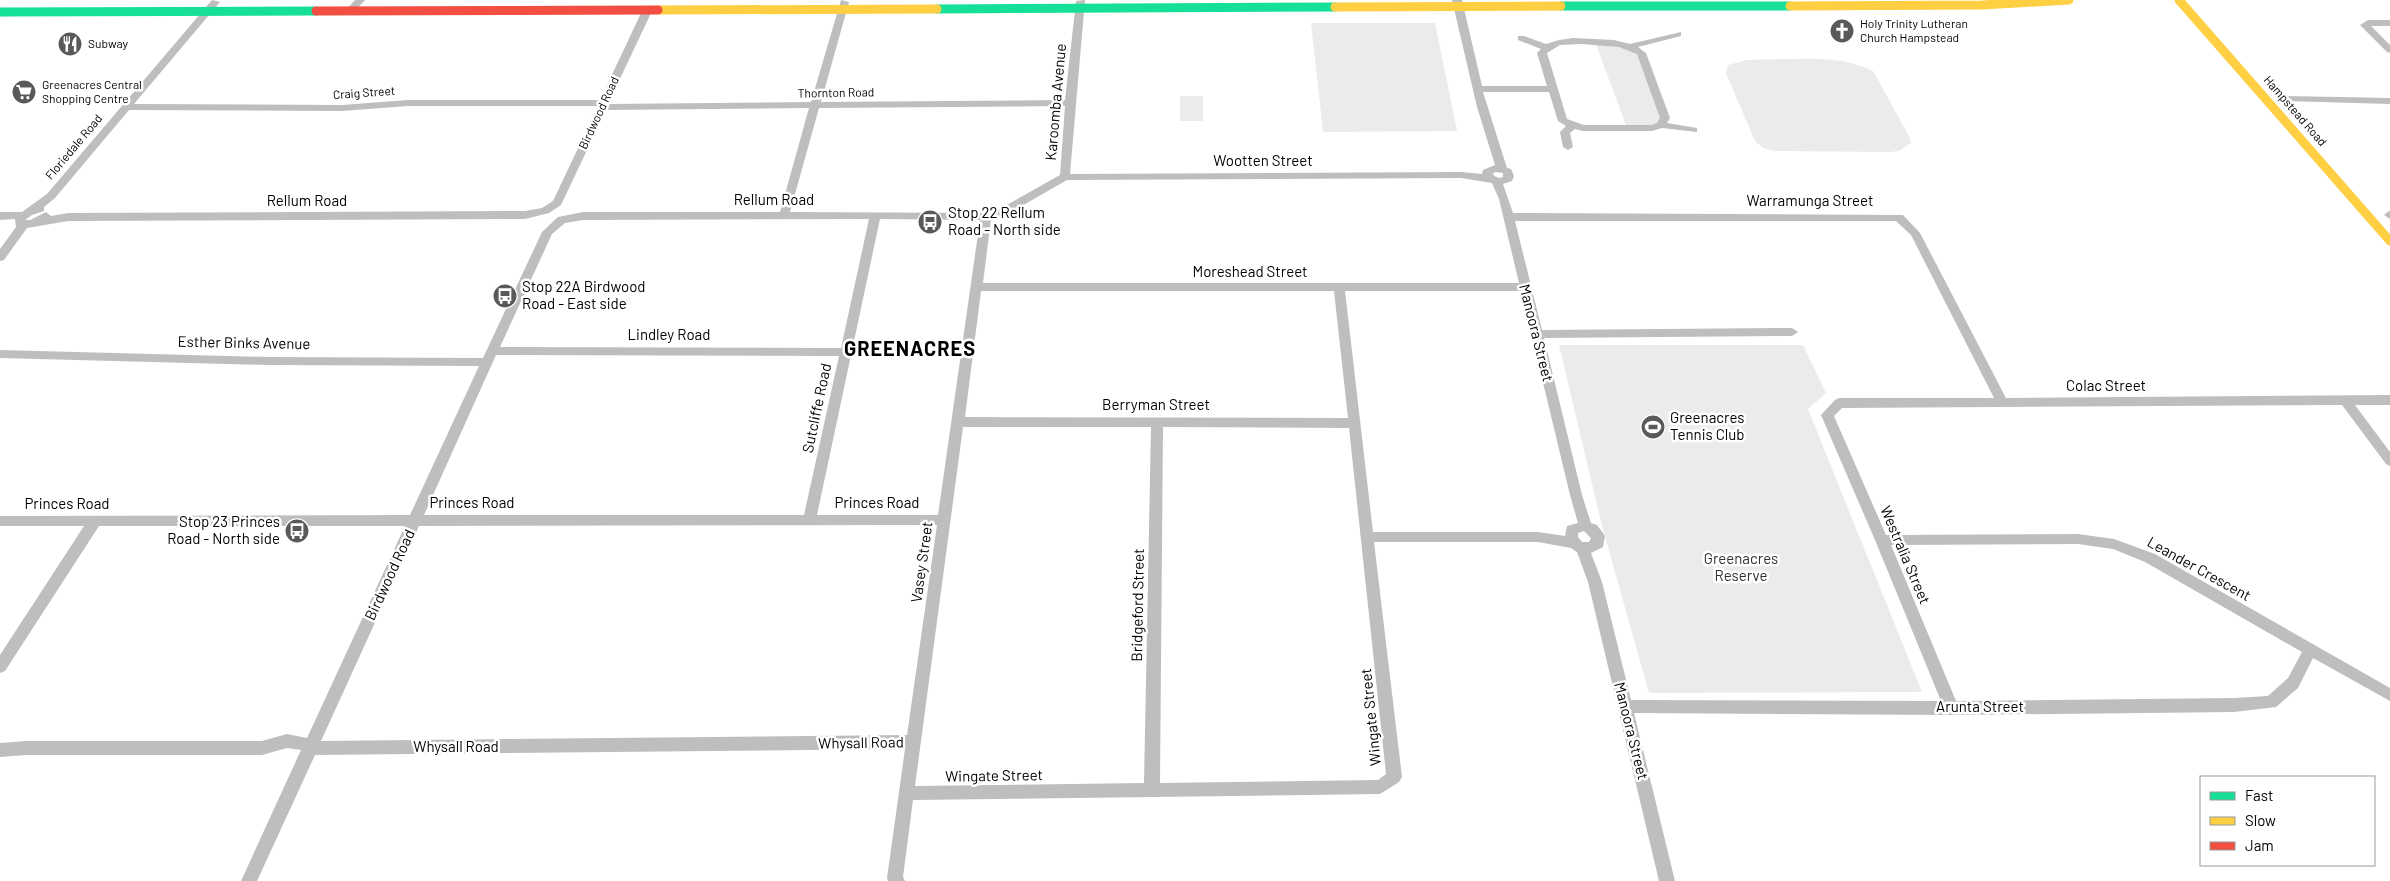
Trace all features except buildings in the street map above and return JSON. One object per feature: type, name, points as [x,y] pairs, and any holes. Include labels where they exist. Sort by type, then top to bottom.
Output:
[{"type":"main road","points":[[1081,5],[1239,0]]},
{"type":"main road","points":[[627,4],[647,10],[1021,3],[1081,5],[1846,3],[2017,5],[2068,0]]},
{"type":"main road","points":[[2171,0],[2193,15]]},
{"type":"main road","name":"Hampstead Road","points":[[2179,0],[2390,241]]},
{"type":"main road","points":[[2194,0],[2221,30]]},
{"type":"main road","points":[[0,12],[209,3]]},
{"type":"main road","points":[[0,4],[843,6]]},
{"type":"main road","points":[[2267,99],[2282,96]]},
{"type":"main road","name":"Hampstead Road","points":[[2282,96],[2298,114]]},
{"type":"main road","points":[[2368,216],[2388,214]]},
{"type":"street","name":"Floriedale Road","points":[[0,257],[126,108],[209,3]]},
{"type":"street","name":"Manoora Street","points":[[1457,3],[1494,147],[1496,175],[1504,200],[1576,495],[1580,538],[1595,582],[1667,881]]},
{"type":"street","name":"Karoomba Avenue","points":[[986,217],[1002,213],[1065,177],[1070,103],[1081,5]]},
{"type":"street","points":[[784,215],[843,6]]},
{"type":"street","name":"Birdwood Road","points":[[545,211],[557,203],[647,10]]},
{"type":"street","points":[[2390,22],[2368,23],[2365,25],[2390,50]]},
{"type":"street","points":[[1632,46],[1678,34]]},
{"type":"street","points":[[1521,38],[1546,47]]},
{"type":"street","points":[[1662,125],[1666,118],[1642,53],[1632,46],[1616,42],[1566,42],[1546,47],[1542,53],[1563,121],[1572,126],[1583,128],[1652,128],[1662,125],[1693,130]]},
{"type":"street","points":[[1477,85],[1552,85]]},
{"type":"street","points":[[2282,96],[2390,101]]},
{"type":"street","name":"Craig Street","points":[[126,108],[332,108],[408,103],[603,105]]},
{"type":"street","name":"Thornton Road","points":[[603,105],[815,106],[1070,103]]},
{"type":"street","points":[[1568,146],[1565,132],[1572,126]]},
{"type":"street","name":"Wootten Street","points":[[1065,177],[1496,175]]},
{"type":"street","name":"Rellum Road","points":[[0,217],[525,215],[545,211]]},
{"type":"street","name":"Rellum Road","points":[[562,220],[583,216],[875,215],[986,217]]},
{"type":"street","name":"Sutcliffe Road","points":[[810,519],[875,215]]},
{"type":"street","name":"Vasey Street","points":[[897,881],[914,742],[986,217]]},
{"type":"street","name":"Warramunga Street","points":[[1508,217],[1899,217],[1915,233],[2003,403]]},
{"type":"street","name":"Birdwood Road","points":[[249,881],[547,232],[562,220]]},
{"type":"street","name":"Moreshead Street","points":[[975,287],[1525,287]]},
{"type":"street","name":"Wingate Street","points":[[908,793],[1380,787],[1394,777],[1338,287]]},
{"type":"street","points":[[1536,334],[1792,332]]},
{"type":"street","name":"Lindley Road","points":[[489,357],[846,352]]},
{"type":"street","name":"Esther Binks Avenue","points":[[0,354],[270,361],[489,357]]},
{"type":"street","points":[[2345,400],[2390,461]]},
{"type":"street","name":"Colac Street","points":[[1827,415],[1839,403],[2390,400]]},
{"type":"street","name":"Westralia Street","points":[[1827,415],[1882,540],[1951,708]]},
{"type":"street","name":"Bridgeford Street","points":[[1152,790],[1157,421]]},
{"type":"street","name":"Berryman Street","points":[[958,422],[1354,422]]},
{"type":"street","name":"Princes Road","points":[[0,521],[944,520]]},
{"type":"street","points":[[0,667],[95,521]]},
{"type":"street","points":[[1367,537],[1580,538]]},
{"type":"street","name":"Leander Crescent","points":[[1882,540],[2078,539],[2114,544],[2150,558],[2390,695]]},
{"type":"street","name":"Arunta Street","points":[[1624,706],[1951,708],[2234,705],[2271,702],[2293,683],[2310,651]]},
{"type":"street","name":"Whysall Road","points":[[0,750],[26,748],[262,748],[286,741],[300,741],[311,748],[914,742]]},
{"type":"green space","points":[[1311,23],[1435,23],[1457,131],[1323,132]]},
{"type":"green space","points":[[1595,42],[1616,42],[1641,53],[1665,118],[1661,125],[1627,128]]},
{"type":"green space","points":[[1747,60],[1829,60],[1860,65],[1873,71],[1911,143],[1899,151],[1890,152],[1774,151],[1763,148],[1755,141],[1726,73],[1728,65]]},
{"type":"green space","points":[[1180,96],[1203,96],[1203,121],[1180,121]]},
{"type":"green space","name":"Greenacres Reserve","points":[[1559,345],[1803,345],[1826,393],[1808,409],[1922,692],[1649,693],[1602,526]]},
{"type":"traffic: fast","points":[[1561,6],[1790,6]]},
{"type":"traffic: fast","points":[[937,9],[1335,7]]},
{"type":"traffic: fast","points":[[0,12],[316,11]]},
{"type":"traffic: slow","points":[[1790,6],[1982,5],[2069,0]]},
{"type":"traffic: slow","points":[[2179,0],[2390,241]]},
{"type":"traffic: slow","points":[[1335,7],[1561,6]]},
{"type":"traffic: slow","points":[[658,10],[937,9]]},
{"type":"traffic: jam","points":[[316,11],[658,10]]},
{"type":"place","name":"Holy Trinity Lutheran Church Hampstead","points":[[1842,31]]},
{"type":"place","name":"Subway","points":[[70,44]]},
{"type":"place","name":"Greenacres Central Shopping Centre","points":[[24,92]]},
{"type":"place","name":"Stop 22 Rellum Road - North side","points":[[930,222]]},
{"type":"place","name":"Stop 22A Birdwood Road - East side","points":[[505,296]]},
{"type":"place","name":"Greenacres Tennis Club","points":[[1653,427]]},
{"type":"place","name":"Stop 23 Princes Road - North side","points":[[297,531]]},
{"type":"district","name":"GREENACRES","points":[[910,349]]}]
